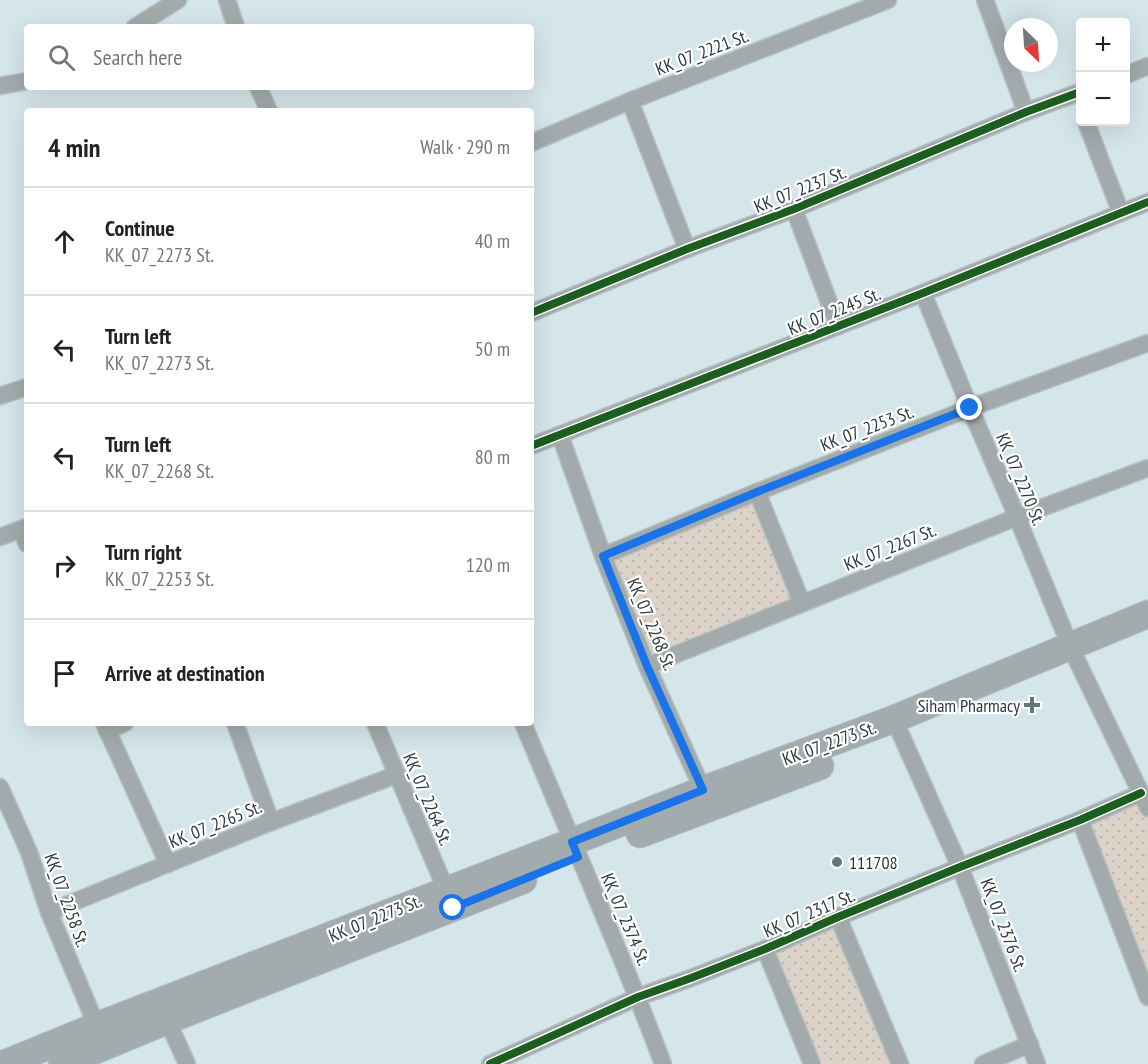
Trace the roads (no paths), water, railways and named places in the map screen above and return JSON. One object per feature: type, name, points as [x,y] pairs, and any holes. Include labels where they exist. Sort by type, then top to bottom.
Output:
[{"type":"main road","name":"KK_07_2273 St.","points":[[4,1064],[33,1059],[101,1036],[575,850],[898,727],[1074,654],[1148,614]]},
{"type":"main road","name":"KK_07_2273 St.","points":[[1074,654],[1148,633]]},
{"type":"main road","name":"KK_07_2273 St.","points":[[62,1064],[101,1036]]},
{"type":"street","points":[[140,24],[178,0]]},
{"type":"street","points":[[227,0],[235,24]]},
{"type":"street","name":"KK_07_2221 St.","points":[[534,142],[630,101],[888,0]]},
{"type":"street","points":[[985,0],[1026,112]]},
{"type":"street","points":[[1130,73],[1148,66]]},
{"type":"street","points":[[0,86],[24,82]]},
{"type":"street","points":[[259,90],[268,108]]},
{"type":"street","name":"KK_07_2237 St.","points":[[534,312],[687,249],[794,209],[1026,112],[1076,98]]},
{"type":"street","points":[[630,101],[687,249]]},
{"type":"street","points":[[1088,126],[1121,213]]},
{"type":"street","name":"KK_07_2245 St.","points":[[534,445],[1148,202]]},
{"type":"street","points":[[794,209],[838,326]]},
{"type":"street","name":"KK_07_2270 St.","points":[[923,292],[1074,654],[1144,801]]},
{"type":"street","name":"KK_07_2253 St.","points":[[603,556],[970,408],[1148,343]]},
{"type":"street","points":[[0,396],[24,388]]},
{"type":"street","name":"KK_07_2268 St.","points":[[560,435],[603,556],[647,666],[707,799]]},
{"type":"street","name":"KK_07_2267 St.","points":[[647,666],[1017,517],[1148,468]]},
{"type":"street","points":[[757,492],[802,603]]},
{"type":"street","points":[[0,537],[24,534]]},
{"type":"street","points":[[236,726],[271,822]]},
{"type":"street","name":"KK_07_2264 St.","points":[[376,726],[450,899]]},
{"type":"street","name":"KK_07_2374 St.","points":[[525,726],[638,997],[663,1064]]},
{"type":"street","points":[[105,727],[168,864]]},
{"type":"street","name":"KK_07_2376 St.","points":[[898,727],[960,867],[1037,1064]]},
{"type":"street","name":"KK_07_2265 St.","points":[[49,912],[271,822],[396,775]]},
{"type":"street","name":"KK_07_2258 St.","points":[[0,787],[29,852],[49,912],[101,1036]]},
{"type":"street","name":"KK_07_2317 St.","points":[[502,1062],[638,997],[765,949],[960,867],[1080,820],[1144,801]]},
{"type":"street","points":[[1080,820],[1148,997]]},
{"type":"street","name":"KK_07_2317 St.","points":[[838,917],[900,1064]]},
{"type":"street","name":"KK_07_2317 St.","points":[[765,949],[812,1064]]},
{"type":"street","points":[[164,1011],[187,1064]]},
{"type":"street","points":[[983,1064],[1030,1044]]},
{"type":"place","name":"Siham Pharmacy","points":[[1032,705]]},
{"type":"place","name":"111708","points":[[837,862]]}]
